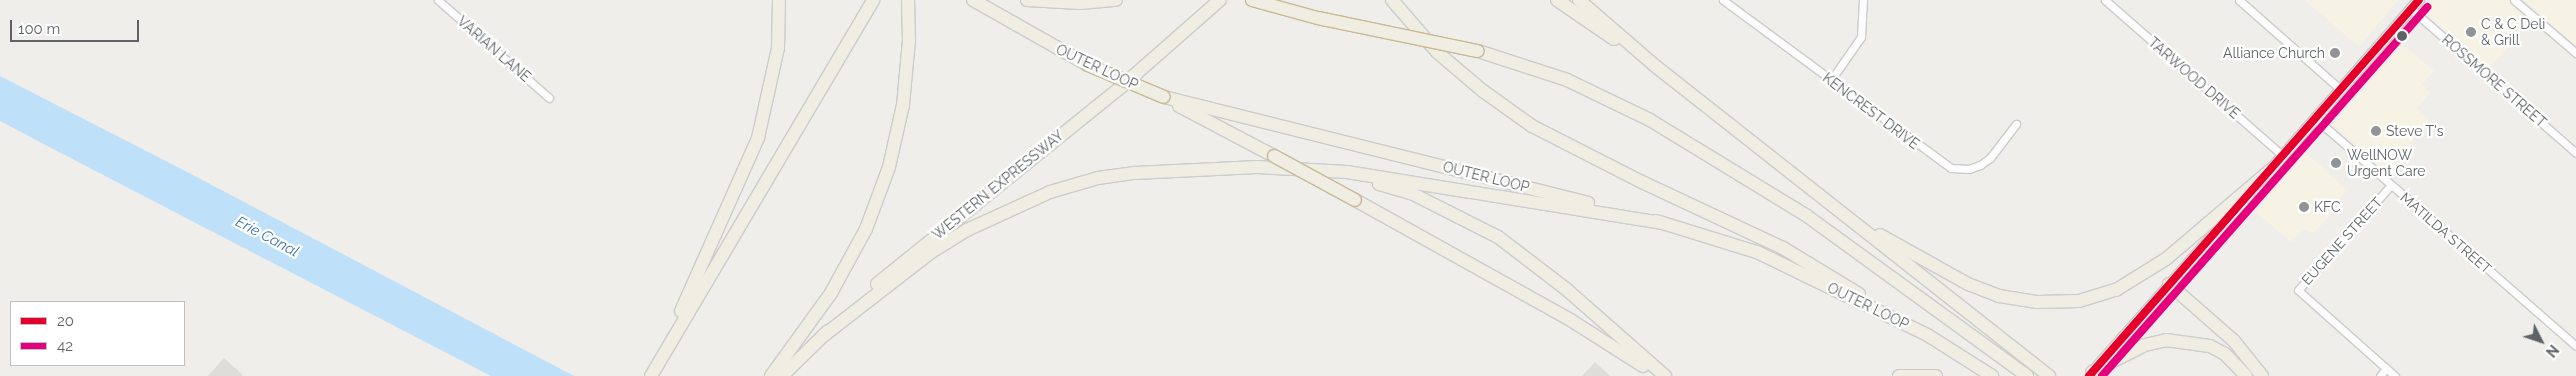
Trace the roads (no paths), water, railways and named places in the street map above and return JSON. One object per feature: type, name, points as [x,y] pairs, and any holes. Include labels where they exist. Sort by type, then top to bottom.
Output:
[{"type":"highway","points":[[651,376],[758,138],[778,48],[779,0]]},
{"type":"highway","points":[[771,376],[831,293],[866,229],[889,167],[903,106],[909,40],[908,0]]},
{"type":"highway","name":"OUTER LOOP","points":[[973,0],[1088,66],[1164,97],[1663,222],[1757,252],[1929,336],[1992,376]]},
{"type":"highway","points":[[1027,0],[1080,3],[1116,0]]},
{"type":"highway","name":"WESTERN EXPRESSWAY","points":[[782,376],[876,284],[1122,86],[1220,0]]},
{"type":"highway","points":[[1252,0],[1318,18],[1478,50],[1567,80],[1650,120],[1807,216],[2026,376]]},
{"type":"highway","points":[[1392,0],[1437,52],[1482,91],[1532,126],[1626,175],[1783,248],[1929,336]]},
{"type":"highway","points":[[1557,0],[1654,65]]},
{"type":"highway","points":[[1579,0],[1654,65],[2049,376]]},
{"type":"highway","points":[[651,376],[873,1]]},
{"type":"highway","points":[[1164,97],[1355,200],[1580,326],[1658,376]]},
{"type":"highway","points":[[823,336],[948,241],[1000,213],[1050,192],[1098,178],[1164,170],[1257,167],[1331,171],[1663,222]]},
{"type":"highway","points":[[1844,216],[1968,284],[1999,296],[2038,302],[2079,301],[2116,290],[2166,259],[2273,168]]},
{"type":"highway","points":[[1331,171],[1413,194],[1498,237],[1566,289],[1665,376]]},
{"type":"highway","points":[[2169,284],[2234,341],[2262,376]]},
{"type":"highway","points":[[2090,374],[2145,345],[2166,340],[2210,346],[2225,354],[2246,376]]},
{"type":"highway","points":[[1899,376],[1936,376]]},
{"type":"main road","points":[[2090,374],[2419,0]]},
{"type":"street","name":"VARIAN LANE","points":[[438,0],[549,98]]},
{"type":"street","name":"KENCREST DRIVE","points":[[1723,0],[1951,168],[1969,169],[1980,165],[1990,158],[2016,124]]},
{"type":"street","points":[[1831,80],[1862,37],[1863,0]]},
{"type":"street","name":"TARWOOD DRIVE","points":[[2104,0],[2283,156]]},
{"type":"street","points":[[2239,0],[2341,90]]},
{"type":"street","points":[[2514,0],[2576,53]]},
{"type":"street","name":"ROSSMORE STREET","points":[[2411,9],[2576,153]]},
{"type":"street","name":"MATILDA STREET","points":[[2316,119],[2576,346]]},
{"type":"street","name":"EUGENE STREET","points":[[2391,185],[2298,290],[2395,376]]},
{"type":"street","points":[[2380,376],[2386,368]]},
{"type":"water","name":"Erie Canal","points":[[0,76],[193,175],[574,376],[491,376],[57,151],[0,121]]},
{"type":"place","name":"C & C Deli & Grill","points":[[2471,32]]},
{"type":"place","name":"Alliance Church","points":[[2335,53]]},
{"type":"place","name":"Steve T's","points":[[2376,131]]},
{"type":"place","name":"WellNOW Urgent Care","points":[[2336,163]]},
{"type":"place","name":"KFC","points":[[2304,207]]}]
